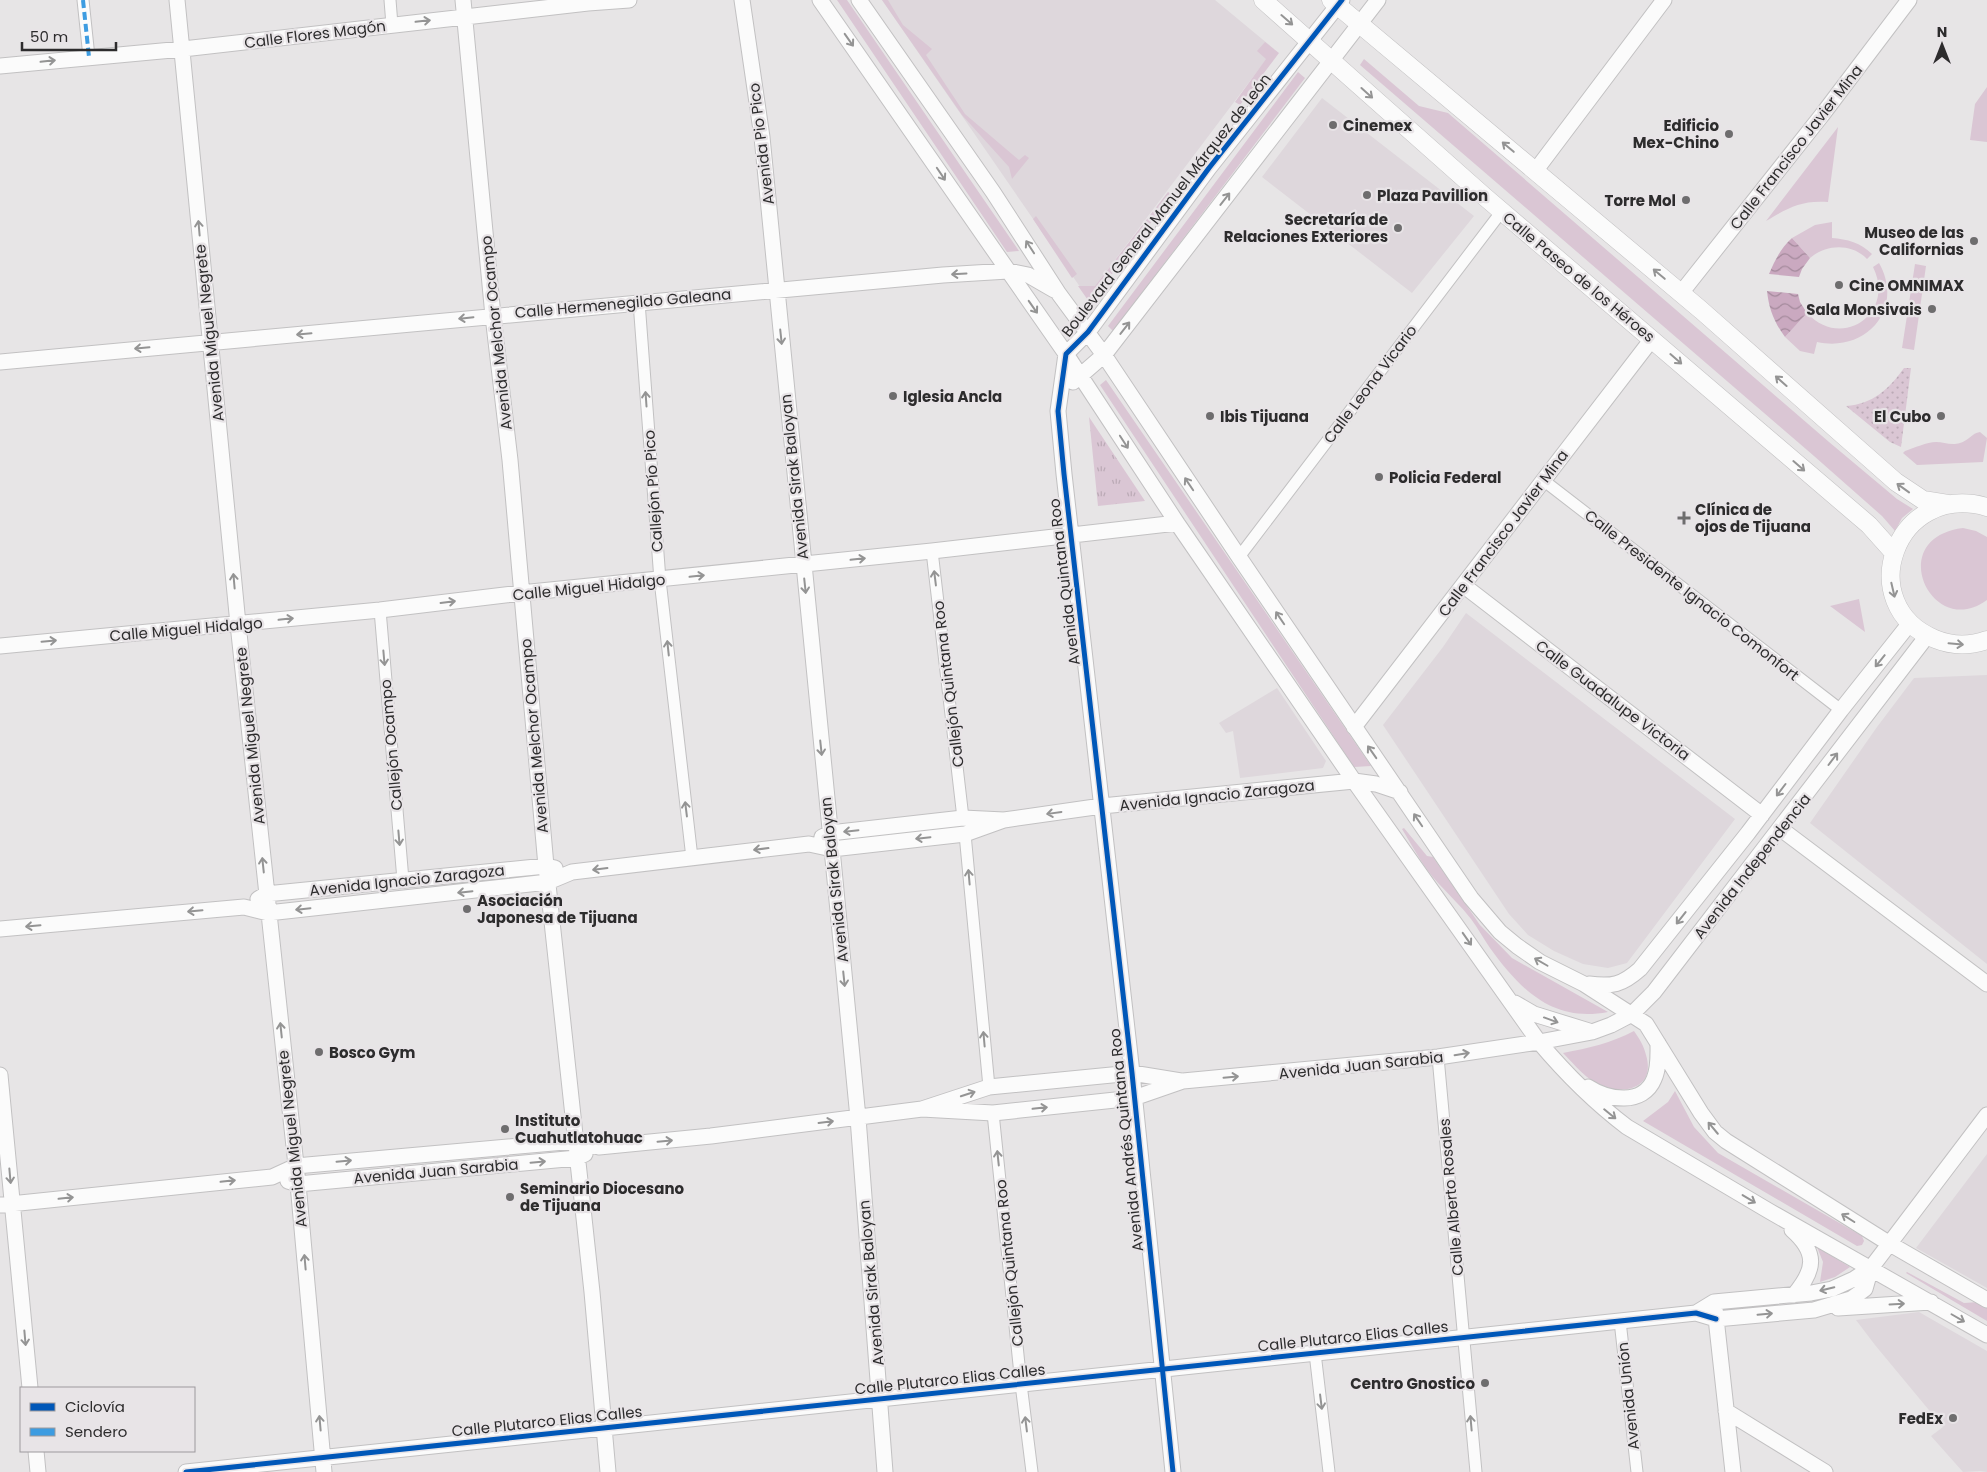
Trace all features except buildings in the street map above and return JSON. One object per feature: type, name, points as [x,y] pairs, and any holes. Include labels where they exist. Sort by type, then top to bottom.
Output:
[{"type":"main road","name":"Calle Paseo de los Héroes","points":[[1264,0],[1502,211],[1869,526],[1894,553]]},
{"type":"main road","points":[[1337,2],[1360,24],[1681,293],[1896,482],[1923,500],[1948,504]]},
{"type":"main road","points":[[1987,507],[1962,502],[1930,510],[1914,521],[1902,536],[1894,553],[1891,568],[1893,590],[1901,611],[1910,623],[1927,636],[1943,642],[1960,645],[1977,644],[1987,640]]},
{"type":"street","points":[[83,0],[89,57]]},
{"type":"street","name":"Avenida Miguel Negrete","points":[[178,0],[238,624],[298,1184],[323,1465]]},
{"type":"street","points":[[390,0],[392,24]]},
{"type":"street","name":"Avenida Melchor Ocampo","points":[[464,0],[493,316],[510,460],[546,866],[576,1141],[608,1472]]},
{"type":"street","name":"Calle Flores Magón","points":[[0,66],[183,49],[392,24],[629,0]]},
{"type":"street","name":"Avenida Pio Pico","points":[[742,0],[762,137],[776,289]]},
{"type":"street","points":[[820,0],[1066,354],[1177,523],[1354,781],[1500,987],[1512,1001],[1539,1042],[1566,1073],[1627,1127],[1769,1211],[1987,1335]]},
{"type":"street","points":[[859,0],[993,192],[1059,294],[1104,355],[1354,727],[1472,898],[1500,932],[1540,962],[1584,984],[1646,1024],[1701,1113],[1715,1132],[1726,1142],[1890,1244],[1987,1300]]},
{"type":"street","points":[[1060,392],[1104,355],[1378,0]]},
{"type":"street","points":[[1536,170],[1664,0]]},
{"type":"street","name":"Calle Francisco Javier Mina","points":[[1681,293],[1822,115],[1909,0]]},
{"type":"street","name":"Boulevard General Manuel Márquez de León","points":[[1066,354],[1088,332],[1209,168],[1310,41],[1337,2]]},
{"type":"street","name":"Calle Leona Vicario","points":[[1239,558],[1502,211]]},
{"type":"street","name":"Calle Hermenegildo Galeana","points":[[0,362],[776,289],[1008,271],[1028,275],[1059,294]]},
{"type":"street","name":"Avenida Sirak Baloyan","points":[[776,289],[858,1118],[886,1472]]},
{"type":"street","name":"Callejón Pío Pico","points":[[639,302],[660,580],[692,858]]},
{"type":"street","name":"Calle Francisco Javier Mina","points":[[1354,727],[1652,339]]},
{"type":"street","name":"Avenida Quintana Roo","points":[[1066,354],[1058,411],[1102,806]]},
{"type":"street","name":"Calle Presidente Ignacio Comonfort","points":[[1543,480],[1841,710]]},
{"type":"street","name":"Calle Miguel Hidalgo","points":[[0,646],[380,610],[521,593],[803,565],[1177,523]]},
{"type":"street","name":"Callejón Quintana Roo","points":[[932,551],[963,818]]},
{"type":"street","name":"Calle Guadalupe Victoria","points":[[1463,586],[1762,815]]},
{"type":"street","name":"Callejón Ocampo","points":[[380,610],[403,880]]},
{"type":"street","name":"Avenida Independencia","points":[[1584,984],[1610,986],[1629,979],[1640,969],[1910,623]]},
{"type":"street","name":"Avenida Independencia","points":[[1539,1042],[1592,1032],[1611,1025],[1632,1014],[1654,992],[1781,829],[1927,636]]},
{"type":"street","name":"Avenida Ignacio Zaragoza","points":[[809,844],[830,833],[963,818],[1004,820],[1102,806],[1354,781],[1376,784],[1400,792]]},
{"type":"street","name":"Avenida Andrés Quintana Roo","points":[[1102,806],[1132,1072],[1173,1472]]},
{"type":"street","name":"Avenida Ignacio Zaragoza","points":[[0,928],[244,907],[268,913],[548,882],[572,872],[809,844],[832,849],[965,834],[1004,820]]},
{"type":"street","points":[[1781,829],[1987,984]]},
{"type":"street","points":[[965,834],[989,1087]]},
{"type":"street","name":"Avenida Ignacio Zaragoza","points":[[244,907],[266,894],[546,866],[572,872]]},
{"type":"street","points":[[1512,1001],[1534,1014],[1592,1032]]},
{"type":"street","name":"Avenida Juan Sarabia","points":[[922,1109],[993,1113],[1134,1098],[1183,1081],[1438,1057],[1539,1042]]},
{"type":"street","points":[[1566,1073],[1597,1093],[1614,1098],[1629,1098],[1641,1094],[1654,1081],[1657,1070],[1658,1042]]},
{"type":"street","name":"Calle Alberto Rosales","points":[[1438,1057],[1476,1472]]},
{"type":"street","name":"Avenida Juan Sarabia","points":[[6,1204],[272,1177],[296,1166],[576,1141],[599,1147],[711,1136],[922,1109],[989,1087],[1132,1072],[1183,1081]]},
{"type":"street","points":[[0,1075],[6,1204],[30,1387]]},
{"type":"street","name":"Callejón Quintana Roo","points":[[993,1113],[1032,1472]]},
{"type":"street","points":[[1871,1268],[1987,1114]]},
{"type":"street","name":"Avenida Juan Sarabia","points":[[272,1177],[298,1184],[577,1158],[599,1147]]},
{"type":"street","points":[[1769,1211],[1797,1234],[1808,1248],[1811,1257],[1808,1276],[1794,1295]]},
{"type":"street","name":"Calle Plutarco Elias Calles","points":[[186,1472],[323,1465],[604,1428],[1696,1313],[1716,1319],[1814,1310],[1851,1298],[1865,1289],[1871,1268]]},
{"type":"street","name":"Calle Plutarco Elias Calles","points":[[1696,1313],[1714,1302],[1794,1295],[1825,1290],[1843,1285],[1871,1268]]},
{"type":"street","points":[[1714,1302],[1733,1472]]},
{"type":"street","points":[[1814,1310],[1930,1302]]},
{"type":"street","name":"Avenida Unión","points":[[1620,1321],[1637,1472]]},
{"type":"street","points":[[1315,1353],[1329,1472]]},
{"type":"street","points":[[1726,1412],[1825,1472]]},
{"type":"street","points":[[36,1452],[38,1472]]},
{"type":"shaded area","points":[[882,0],[1215,0],[1274,49],[1087,297]]},
{"type":"shaded area","name":"Plaza Pavillion","points":[[1322,98],[1474,216],[1412,293],[1262,177]]},
{"type":"shaded area","points":[[1466,613],[1735,819],[1627,963],[1608,968],[1583,964],[1554,951],[1528,935],[1509,914],[1383,725],[1443,647]]},
{"type":"shaded area","points":[[1987,675],[1987,964],[1810,823],[1877,727],[1914,678]]},
{"type":"shaded area","points":[[1277,688],[1326,761],[1323,768],[1240,778],[1233,731],[1226,733],[1219,723]]},
{"type":"shaded area","points":[[1987,1154],[1987,1288],[1916,1248]]},
{"type":"shaded area","points":[[1919,1312],[1987,1351],[1987,1472],[1963,1472],[1931,1436],[1943,1427],[1856,1320]]},
{"type":"green space","points":[[837,0],[847,0],[1019,251],[1007,252]]},
{"type":"green space","points":[[882,0],[888,0],[903,25],[932,49],[926,55],[965,114],[1019,160],[1025,155],[1029,158],[1012,179],[1009,167],[962,115]]},
{"type":"green space","points":[[1265,42],[1279,53],[1240,105],[1235,102],[1266,59],[1257,51]]},
{"type":"green space","points":[[1364,59],[1419,106],[1448,113],[1829,442],[1897,499],[1913,509],[1902,518],[1895,531],[1882,516],[1814,456],[1360,65]]},
{"type":"green space","points":[[1298,72],[1305,78],[1113,331],[1108,326]]},
{"type":"green space","points":[[1987,87],[1987,142],[1970,140],[1975,104]]},
{"type":"green space","points":[[1838,127],[1828,202],[1810,202],[1795,206],[1766,221]]},
{"type":"green space","points":[[1168,192],[1172,195],[1090,303],[1078,286],[1095,286]]},
{"type":"green space","points":[[1036,216],[1077,274],[1072,278],[1033,219]]},
{"type":"green space","points":[[1832,222],[1832,238],[1854,242],[1872,254],[1867,259],[1854,250],[1839,247],[1816,253],[1810,258],[1792,238],[1815,225]]},
{"type":"green space","points":[[1879,263],[1886,280],[1887,296],[1884,311],[1876,324],[1865,334],[1851,341],[1835,344],[1817,342],[1814,354],[1800,351],[1785,337],[1807,313],[1821,324],[1835,328],[1849,327],[1862,322],[1871,312],[1877,299],[1878,284],[1873,267]]},
{"type":"green space","points":[[1915,264],[1926,266],[1914,350],[1902,348]]},
{"type":"green space","points":[[1904,368],[1911,368],[1901,447],[1890,442],[1846,406],[1856,405],[1880,394]]},
{"type":"green space","points":[[1106,380],[1371,766],[1354,767],[1100,385]]},
{"type":"green space","points":[[1089,417],[1145,501],[1098,506]]},
{"type":"green space","points":[[1980,432],[1987,438],[1983,462],[1917,465],[1903,453],[1932,442],[1960,443]]},
{"type":"green space","points":[[1963,528],[1976,531],[1987,537],[1987,600],[1967,609],[1949,607],[1934,598],[1924,583],[1921,566],[1925,549],[1939,536]]},
{"type":"green space","points":[[1859,599],[1865,632],[1830,606]]},
{"type":"green space","points":[[1404,828],[1427,856],[1433,857],[1480,925],[1512,958],[1608,1012],[1588,1014],[1570,1012],[1554,1007],[1526,989],[1501,963],[1467,914],[1428,870],[1402,829]]},
{"type":"green space","points":[[1634,1031],[1644,1048],[1648,1065],[1644,1080],[1631,1088],[1623,1090],[1614,1089],[1604,1087],[1592,1081],[1563,1053],[1600,1045]]},
{"type":"green space","points":[[1675,1091],[1694,1127],[1718,1153],[1862,1236],[1864,1241],[1862,1245],[1857,1246],[1643,1121],[1668,1102]]},
{"type":"green space","points":[[1817,1247],[1850,1267],[1835,1277],[1820,1282],[1823,1262]]},
{"type":"green space","points":[[1906,1273],[1964,1303],[1979,1302],[1987,1306],[1987,1321]]},
{"type":"water","points":[[1792,238],[1810,258],[1799,277],[1769,274],[1779,255]]},
{"type":"water","points":[[1767,291],[1798,294],[1800,302],[1807,313],[1785,337],[1773,315]]},
{"type":"marked path","points":[[83,0],[89,57]]},
{"type":"cycle path","points":[[1173,1472],[1132,1073],[1058,411],[1066,354],[1088,332],[1209,168],[1342,0]]},
{"type":"cycle path","points":[[186,1472],[1696,1313],[1716,1319]]},
{"type":"place","name":"Cinemex","points":[[1333,125]]},
{"type":"place","name":"Edificio Mex-Chino","points":[[1729,134]]},
{"type":"place","name":"Plaza Pavillion","points":[[1367,195]]},
{"type":"place","name":"Torre Mol","points":[[1686,200]]},
{"type":"place","name":"Secretaría de Relaciones Exteriores","points":[[1398,228]]},
{"type":"place","name":"Museo de las Californias","points":[[1974,241]]},
{"type":"place","name":"Cine OMNIMAX","points":[[1839,285]]},
{"type":"place","name":"Sala Monsivais","points":[[1932,309]]},
{"type":"place","name":"Iglesia Ancla","points":[[893,396]]},
{"type":"place","name":"Ibis Tijuana","points":[[1210,416]]},
{"type":"place","name":"El Cubo","points":[[1941,416]]},
{"type":"place","name":"Policia Federal","points":[[1379,477]]},
{"type":"place","name":"Clínica de ojos de Tijuana","points":[[1684,518]]},
{"type":"place","name":"Asociación Japonesa de Tijuana","points":[[467,909]]},
{"type":"place","name":"Bosco Gym","points":[[319,1052]]},
{"type":"place","name":"Instituto Cuahutlatohuac","points":[[505,1129]]},
{"type":"place","name":"Seminario Diocesano de Tijuana","points":[[510,1197]]},
{"type":"place","name":"Centro Gnostico","points":[[1485,1383]]},
{"type":"place","name":"FedEx","points":[[1953,1418]]}]
